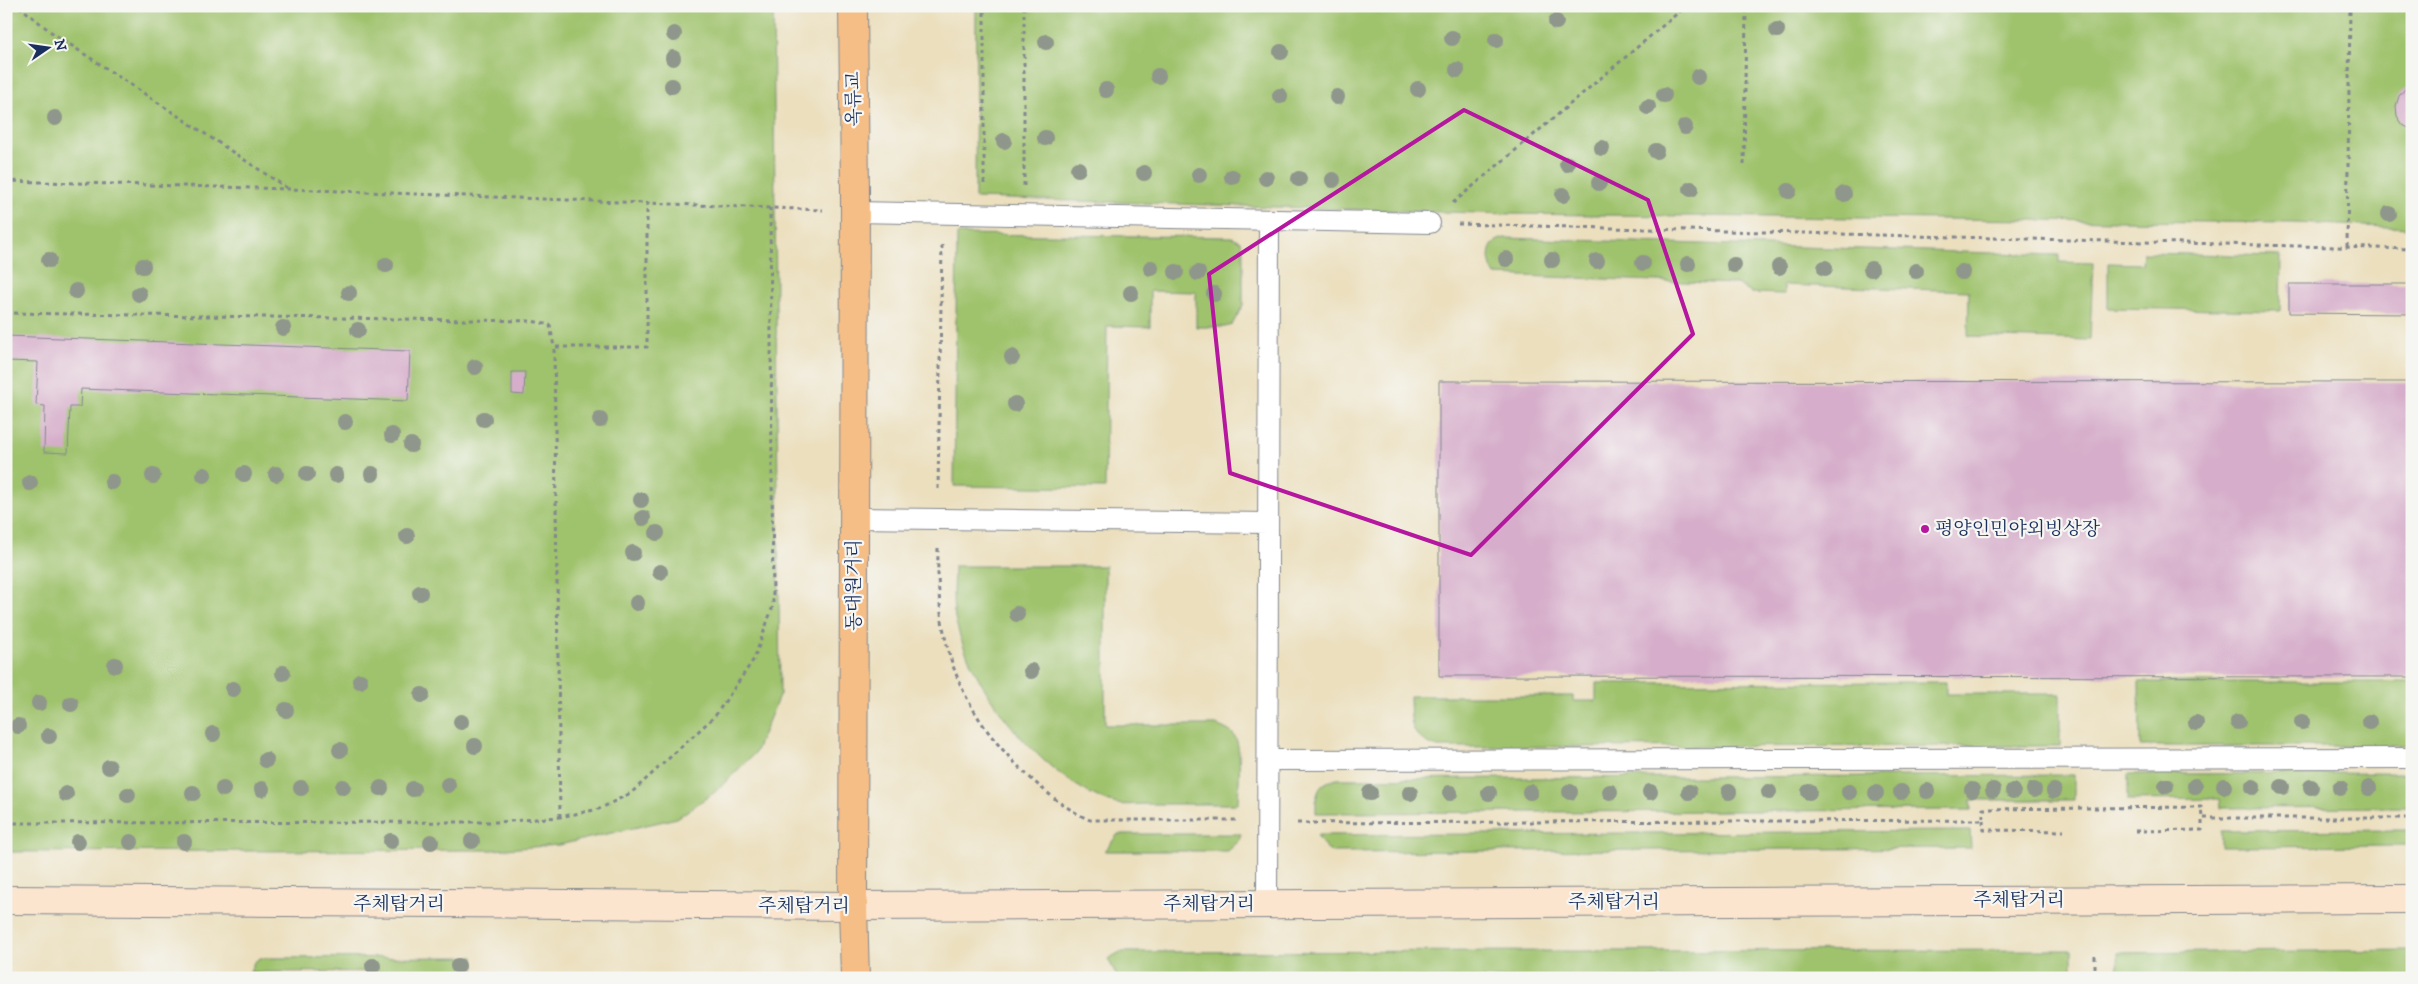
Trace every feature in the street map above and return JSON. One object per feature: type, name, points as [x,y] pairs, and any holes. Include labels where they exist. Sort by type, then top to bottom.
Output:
[{"type":"main road","name":"옥류교","points":[[853,6],[855,202]]},
{"type":"main road","name":"동대원거리","points":[[855,202],[853,906],[855,978]]},
{"type":"main road","name":"주체탑거리","points":[[6,900],[853,906],[2412,899]]},
{"type":"lane","points":[[855,202],[942,214],[1430,223]]},
{"type":"lane","points":[[1267,904],[1268,221]]},
{"type":"lane","points":[[854,518],[1268,523]]},
{"type":"lane","points":[[1268,760],[2412,758]]},
{"type":"path","points":[[19,6],[51,32],[288,189]]},
{"type":"path","points":[[984,6],[984,215]]},
{"type":"path","points":[[1024,6],[1024,216]]},
{"type":"path","points":[[1430,223],[1686,6]]},
{"type":"path","points":[[1744,165],[1746,6]]},
{"type":"path","points":[[2347,247],[2350,6]]},
{"type":"path","points":[[6,181],[288,189],[770,208],[855,202]]},
{"type":"path","points":[[554,347],[647,347],[647,204]]},
{"type":"path","points":[[6,823],[489,822],[560,817],[599,809],[631,793],[716,716],[754,659],[770,615],[772,606],[770,208]]},
{"type":"path","points":[[942,214],[938,519],[940,616],[949,657],[966,698],[999,747],[1041,788],[1080,815],[1090,820],[1326,824],[1983,820]]},
{"type":"path","points":[[1430,223],[2412,249]]},
{"type":"path","points":[[6,313],[532,321],[550,326],[554,347],[560,817]]},
{"type":"path","points":[[2064,831],[1984,830],[1983,809],[2201,807],[2202,830],[2135,831]]},
{"type":"path","points":[[2202,818],[2412,818]]},
{"type":"path","points":[[2095,956],[2095,978]]},
{"type":"highlighted area","points":[[1464,110],[1648,200],[1693,334],[1471,555],[1230,473],[1209,274]]},
{"type":"green space","points":[[6,6],[773,6],[780,694],[755,753],[715,792],[677,818],[559,845],[492,850],[6,852]]},
{"type":"green space","points":[[976,6],[2412,6],[2412,228],[2293,223],[1511,214],[975,198]]},
{"type":"green space","points":[[957,234],[1232,237],[1241,241],[1243,252],[1243,305],[1232,325],[1225,327],[1196,327],[1196,292],[1150,291],[1150,327],[1107,326],[1105,488],[954,486]]},
{"type":"green space","points":[[1505,238],[2059,255],[2059,262],[2093,263],[2090,340],[1968,336],[1969,291],[1784,285],[1784,294],[1751,293],[1737,284],[1495,275],[1489,258],[1491,247],[1494,243]]},
{"type":"green space","points":[[2143,253],[2281,256],[2280,311],[2108,308],[2108,263],[2142,264]]},
{"type":"green space","points":[[954,566],[1105,566],[1105,725],[1216,725],[1228,730],[1237,741],[1239,768],[1238,804],[1117,804],[1086,791],[1060,774],[1035,752],[1011,726],[991,698],[974,669],[961,640],[954,612]]},
{"type":"green space","points":[[1946,682],[1946,694],[2060,694],[2060,746],[1438,747],[1422,739],[1414,729],[1410,696],[1573,696],[1573,701],[1596,701],[1596,683]]},
{"type":"green space","points":[[2139,682],[2412,682],[2412,746],[2140,746]]},
{"type":"green space","points":[[2412,773],[2412,807],[2221,808],[2220,799],[2128,800],[2128,774]]},
{"type":"green space","points":[[2074,775],[2074,800],[1971,800],[1971,810],[1316,813],[1317,795],[1321,787],[1325,783],[1337,779]]},
{"type":"green space","points":[[2412,830],[2412,846],[2221,847],[2221,831]]},
{"type":"green space","points":[[1970,831],[1971,848],[1332,852],[1326,849],[1317,835]]},
{"type":"green space","points":[[1118,834],[1241,834],[1239,841],[1228,851],[1105,851]]},
{"type":"green space","points":[[2072,950],[2072,978],[1118,978],[1108,959],[1120,952]]},
{"type":"green space","points":[[2412,950],[2412,978],[2118,978],[2117,953]]},
{"type":"green space","points":[[474,957],[474,971],[250,972],[254,962],[260,958]]},
{"type":"building","points":[[2412,86],[2412,130],[2403,125],[2397,116],[2396,106],[2399,96],[2406,88]]},
{"type":"building","points":[[2289,284],[2412,284],[2412,314],[2289,313]]},
{"type":"building","points":[[7,336],[410,351],[408,401],[81,389],[80,407],[70,407],[68,453],[44,452],[45,406],[36,405],[38,362],[6,361]]},
{"type":"building","points":[[512,372],[525,372],[524,395],[512,394]]},
{"type":"building","name":"평양인민야외빙상장","points":[[1439,381],[2412,382],[2412,677],[1439,676]]},
{"type":"place","name":"평양인민야외빙상장","points":[[1925,529]]}]
